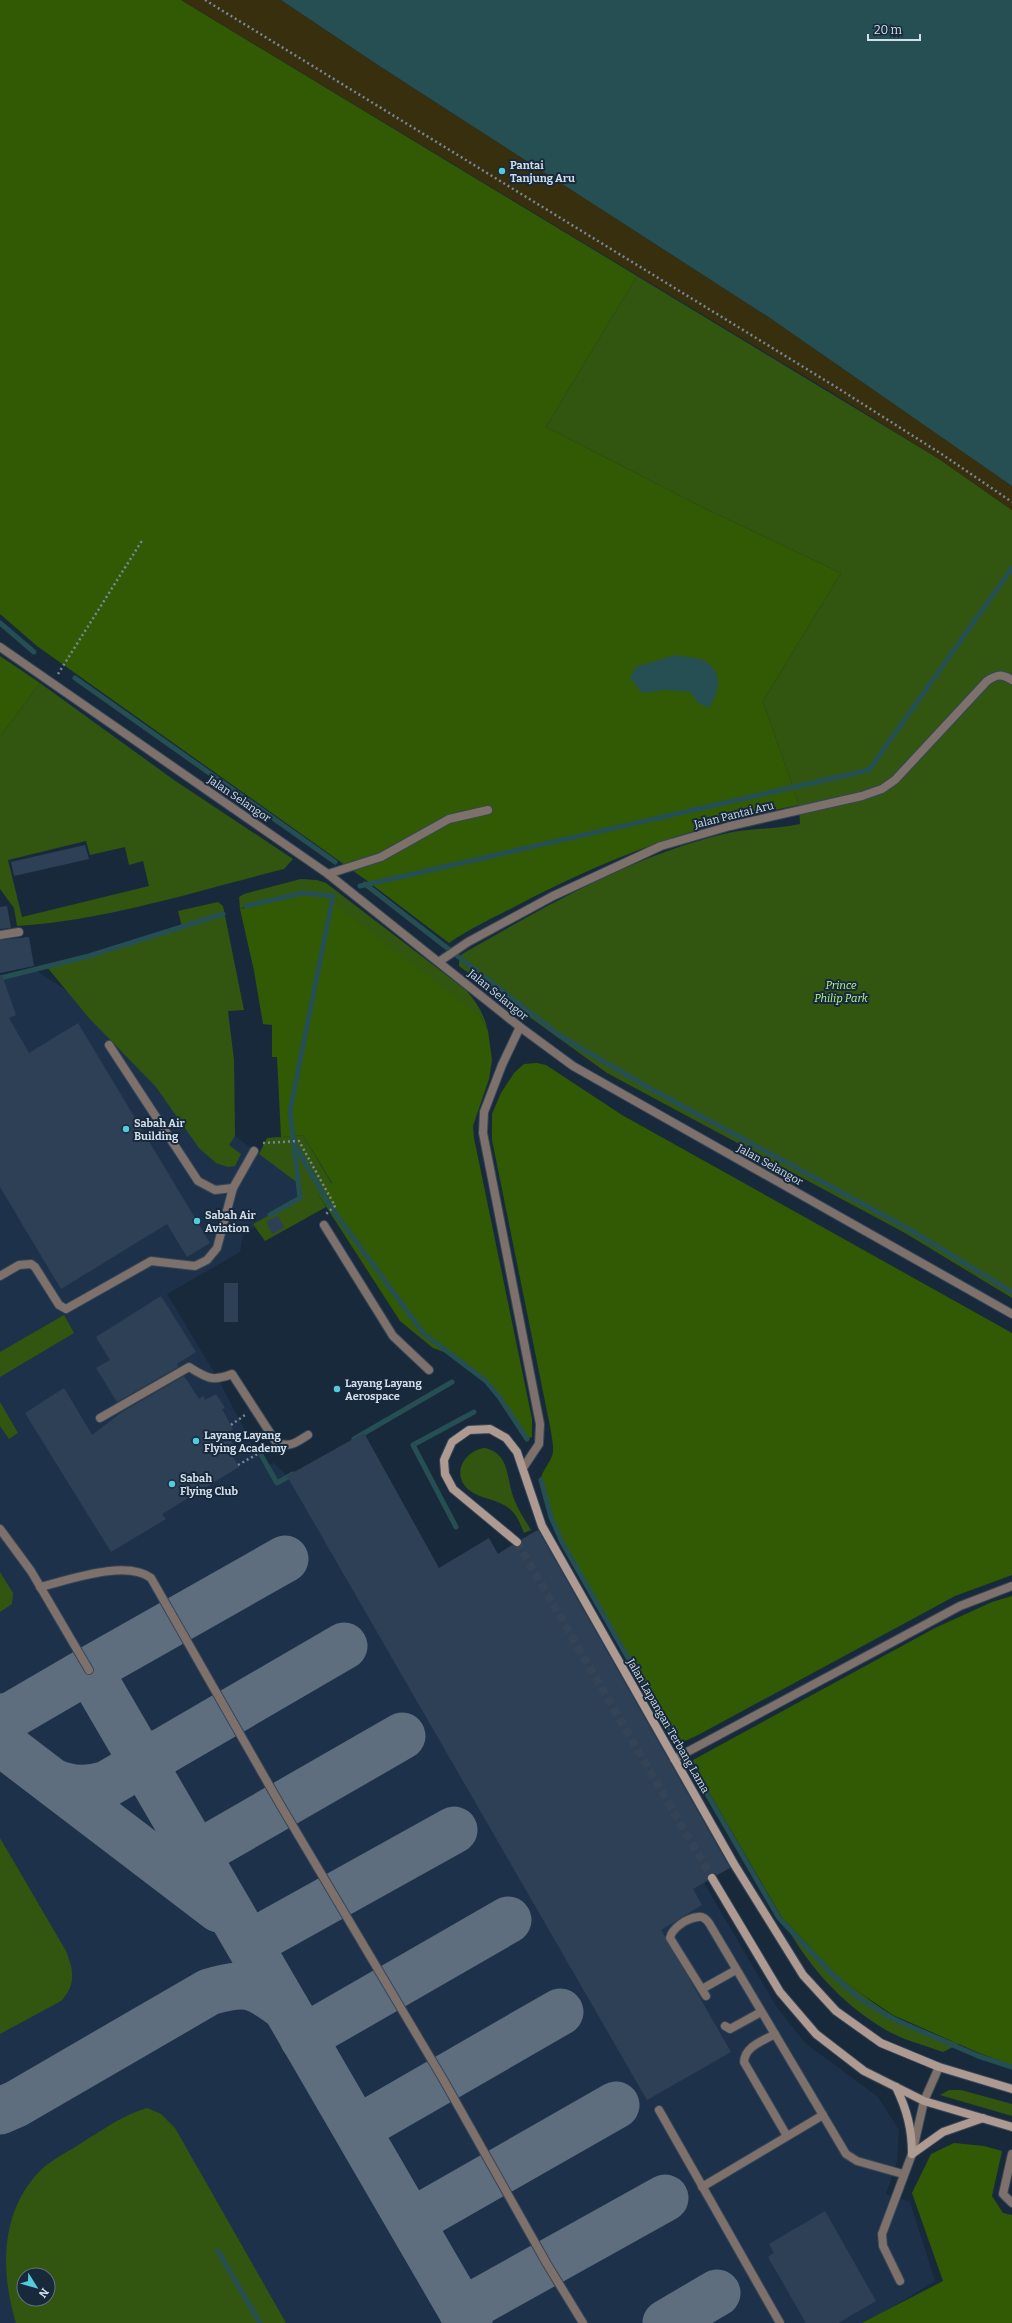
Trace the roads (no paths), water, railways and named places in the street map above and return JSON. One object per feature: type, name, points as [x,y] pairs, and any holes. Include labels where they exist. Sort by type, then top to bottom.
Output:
[{"type":"main road","name":"Jalan Lapangan Terbang Lama","points":[[517,1542],[453,1489],[445,1474],[444,1460],[452,1442],[469,1430],[490,1429],[506,1438],[517,1452],[542,1526],[758,1904],[803,1975],[836,2011],[880,2043],[939,2067],[1012,2089]]},
{"type":"main road","points":[[712,1878],[780,1992],[816,2034],[864,2071],[924,2101],[1012,2127]]},
{"type":"main road","points":[[896,2087],[907,2111],[912,2133],[912,2154]]},
{"type":"main road","points":[[912,2154],[943,2132],[984,2118]]},
{"type":"street","name":"Jalan Selangor","points":[[0,647],[328,874],[520,1027],[573,1066],[1012,1314]]},
{"type":"street","name":"Jalan Pantai Aru","points":[[440,962],[468,942],[553,896],[661,846],[730,826],[862,796],[882,790],[895,780],[987,681],[995,675],[1003,675],[1012,680]]},
{"type":"street","points":[[328,874],[380,857],[449,819],[488,810]]},
{"type":"street","points":[[0,935],[19,932]]},
{"type":"street","points":[[520,1027],[502,1065],[484,1112],[483,1133],[540,1424],[539,1444],[523,1468]]},
{"type":"street","points":[[109,1044],[198,1181],[215,1190],[233,1188]]},
{"type":"street","points":[[0,1276],[19,1265],[31,1264],[35,1267],[59,1306],[66,1309],[152,1261],[195,1266],[207,1260],[217,1248],[233,1188],[254,1147]]},
{"type":"street","points":[[324,1225],[393,1336],[429,1370]]},
{"type":"street","points":[[100,1418],[189,1368],[207,1378],[218,1380],[232,1374],[276,1442],[283,1446],[292,1445],[308,1435]]},
{"type":"street","points":[[0,1529],[11,1542],[40,1587],[89,1670]]},
{"type":"street","points":[[40,1587],[117,1571],[138,1571],[151,1578],[281,1806],[443,2079],[547,2264],[584,2323]]},
{"type":"street","points":[[674,1759],[960,1606],[1012,1586]]},
{"type":"street","points":[[736,1970],[704,1993],[670,1938],[672,1932],[676,1928],[697,1917],[704,1918],[736,1970],[761,2012],[775,2034],[846,2154],[857,2161],[903,2174]]},
{"type":"street","points":[[725,2026],[730,2029],[736,2027],[761,2012]]},
{"type":"street","points":[[775,2034],[749,2049],[744,2062],[787,2136]]},
{"type":"street","points":[[900,2281],[883,2246],[882,2234],[903,2174],[912,2154],[924,2101],[939,2067]]},
{"type":"street","points":[[659,2110],[780,2323]]},
{"type":"street","points":[[702,2187],[823,2115]]},
{"type":"street","points":[[1012,2157],[1003,2194],[1012,2203]]},
{"type":"waterway","points":[[360,886],[869,770],[1012,568]]},
{"type":"waterway","points":[[0,623],[34,652]]},
{"type":"waterway","points":[[75,678],[335,862]]},
{"type":"waterway","points":[[365,884],[559,1035],[642,1084],[907,1228],[1012,1292]]},
{"type":"waterway","points":[[246,906],[303,893],[333,896],[290,1111],[300,1198],[270,1215]]},
{"type":"waterway","points":[[0,978],[89,956],[223,914]]},
{"type":"waterway","points":[[296,1147],[330,1206],[423,1333],[486,1381],[500,1398],[527,1439]]},
{"type":"waterway","points":[[354,1439],[452,1382]]},
{"type":"waterway","points":[[456,1527],[413,1445],[474,1412]]},
{"type":"waterway","points":[[261,1455],[277,1483],[293,1474]]},
{"type":"waterway","points":[[541,1480],[551,1517],[562,1542],[676,1742]]},
{"type":"waterway","points":[[689,1763],[779,1918],[834,1976],[859,1998],[891,2018],[978,2056],[1012,2067]]},
{"type":"waterway","points":[[218,2251],[260,2323]]},
{"type":"tunnel","points":[[517,1542],[712,1878]]},
{"type":"place","name":"Pantai Tanjung Aru","points":[[502,171]]},
{"type":"place","name":"Sabah Air Building","points":[[126,1129]]},
{"type":"place","name":"Sabah Air Aviation","points":[[197,1221]]},
{"type":"place","name":"Layang Layang Aerospace","points":[[337,1389]]},
{"type":"place","name":"Layang Layang Flying Academy","points":[[196,1441]]},
{"type":"place","name":"Sabah Flying Club","points":[[172,1484]]},
{"type":"park label","name":"Prince Philip Park","points":[[841,991]]}]
